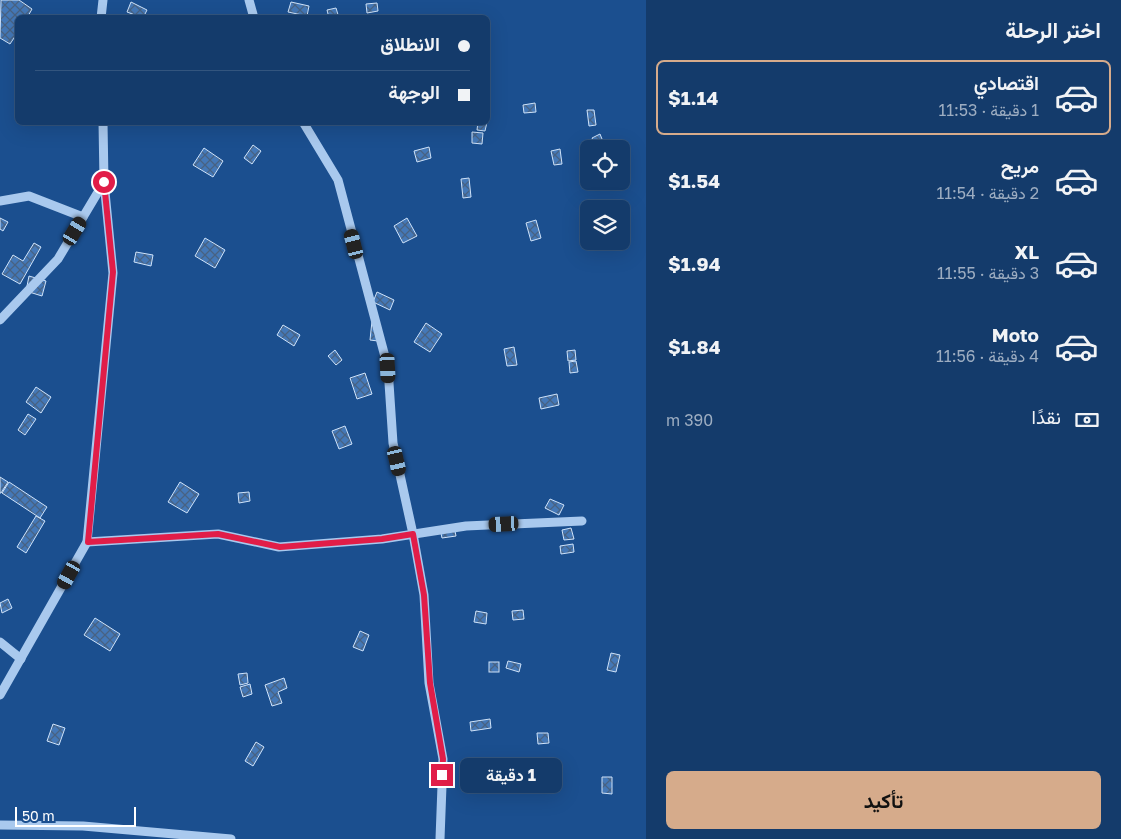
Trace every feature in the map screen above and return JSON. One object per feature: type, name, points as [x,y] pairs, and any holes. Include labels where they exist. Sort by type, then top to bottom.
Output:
[{"type":"street","points":[[101,15],[103,0]]},
{"type":"street","points":[[249,0],[253,15]]},
{"type":"street","points":[[0,695],[88,542],[113,272],[104,182],[103,125]]},
{"type":"street","points":[[305,125],[338,180],[388,368],[393,443],[424,595],[430,683],[443,759],[440,839]]},
{"type":"street","points":[[0,320],[58,259],[104,182]]},
{"type":"street","points":[[0,201],[28,196],[83,217]]},
{"type":"street","points":[[88,542],[218,534],[280,547],[382,539],[466,526],[582,520]]},
{"type":"street","points":[[0,642],[21,660]]},
{"type":"street","points":[[0,825],[83,826],[231,839]]},
{"type":"building","points":[[1,0],[19,0],[32,9],[29,15],[15,15],[15,36],[10,44],[0,38]]},
{"type":"building","points":[[131,2],[147,10],[144,15],[135,15],[127,12]]},
{"type":"building","points":[[291,2],[309,6],[307,15],[288,12]]},
{"type":"building","points":[[377,3],[378,11],[367,13],[366,4]]},
{"type":"building","points":[[336,8],[338,15],[328,15],[327,10]]},
{"type":"building","points":[[535,103],[536,112],[524,113],[523,105]]},
{"type":"building","points":[[587,110],[594,110],[596,125],[589,126]]},
{"type":"building","points":[[478,125],[486,125],[485,131],[477,130]]},
{"type":"building","points":[[472,132],[483,133],[482,144],[472,143]]},
{"type":"building","points":[[600,134],[602,140],[593,140],[592,138]]},
{"type":"building","points":[[253,145],[261,151],[252,164],[244,158]]},
{"type":"building","points":[[429,147],[431,158],[417,162],[414,151]]},
{"type":"building","points":[[204,148],[223,161],[213,177],[193,165]]},
{"type":"building","points":[[560,149],[562,164],[554,165],[551,151]]},
{"type":"building","points":[[469,178],[471,197],[463,198],[461,179]]},
{"type":"building","points":[[0,218],[8,222],[3,231],[0,229]]},
{"type":"building","points":[[407,218],[417,236],[403,243],[394,226]]},
{"type":"building","points":[[536,220],[541,238],[531,241],[526,223]]},
{"type":"building","points":[[205,238],[225,250],[215,268],[195,256]]},
{"type":"building","points":[[34,243],[41,247],[20,284],[2,274],[13,255],[23,261]]},
{"type":"building","points":[[136,252],[153,255],[151,266],[134,262]]},
{"type":"building","points":[[29,276],[46,281],[42,296],[26,291]]},
{"type":"building","points":[[377,292],[394,300],[390,310],[373,302]]},
{"type":"building","points":[[372,321],[378,341],[370,340]]},
{"type":"building","points":[[426,323],[442,334],[430,352],[414,342]]},
{"type":"building","points":[[283,325],[300,335],[294,346],[277,335]]},
{"type":"building","points":[[514,347],[517,365],[507,366],[504,349]]},
{"type":"building","points":[[335,350],[342,360],[336,365],[328,356]]},
{"type":"building","points":[[575,350],[576,360],[568,361],[567,351]]},
{"type":"building","points":[[576,361],[578,372],[570,373],[569,362]]},
{"type":"building","points":[[365,373],[372,394],[357,399],[350,378]]},
{"type":"building","points":[[36,387],[51,397],[41,413],[26,402]]},
{"type":"building","points":[[557,394],[559,405],[541,409],[539,398]]},
{"type":"building","points":[[28,414],[36,419],[25,435],[18,430]]},
{"type":"building","points":[[345,426],[352,444],[339,449],[332,431]]},
{"type":"building","points":[[0,477],[8,482],[1,493],[0,493]]},
{"type":"building","points":[[9,482],[47,507],[40,518],[2,493]]},
{"type":"building","points":[[180,482],[199,494],[187,513],[168,502]]},
{"type":"building","points":[[249,492],[250,501],[239,503],[238,493]]},
{"type":"building","points":[[550,499],[564,505],[559,515],[545,508]]},
{"type":"building","points":[[36,516],[45,521],[26,553],[17,547]]},
{"type":"building","points":[[454,526],[456,536],[442,538],[440,529]]},
{"type":"building","points":[[571,528],[574,539],[564,540],[562,530]]},
{"type":"building","points":[[573,544],[574,552],[561,554],[560,546]]},
{"type":"building","points":[[8,599],[12,608],[2,613],[0,603]]},
{"type":"building","points":[[523,610],[524,619],[513,620],[512,611]]},
{"type":"building","points":[[476,611],[487,613],[486,624],[474,622]]},
{"type":"building","points":[[95,618],[120,634],[110,651],[84,635]]},
{"type":"building","points":[[360,631],[369,635],[363,651],[353,647]]},
{"type":"building","points":[[611,653],[620,655],[616,672],[607,670]]},
{"type":"building","points":[[508,661],[521,664],[519,672],[506,668]]},
{"type":"building","points":[[489,662],[499,662],[499,672],[489,672]]},
{"type":"building","points":[[247,673],[248,683],[240,685],[238,674]]},
{"type":"building","points":[[284,678],[287,688],[278,692],[282,703],[272,706],[265,685]]},
{"type":"building","points":[[250,684],[252,694],[243,697],[240,687]]},
{"type":"building","points":[[490,719],[491,728],[471,731],[470,722]]},
{"type":"building","points":[[53,724],[65,728],[59,745],[47,741]]},
{"type":"building","points":[[537,733],[548,733],[549,743],[538,744]]},
{"type":"building","points":[[256,742],[264,747],[253,766],[245,761]]},
{"type":"building","points":[[547,769],[550,780],[542,782],[538,772]]},
{"type":"building","points":[[538,776],[539,785],[524,787],[522,778]]},
{"type":"building","points":[[602,777],[612,777],[612,794],[602,793]]},
{"type":"route","points":[[104,182],[113,272],[88,542],[218,534],[280,547],[382,539],[413,534],[424,595],[430,683],[443,759],[442,775]]}]
